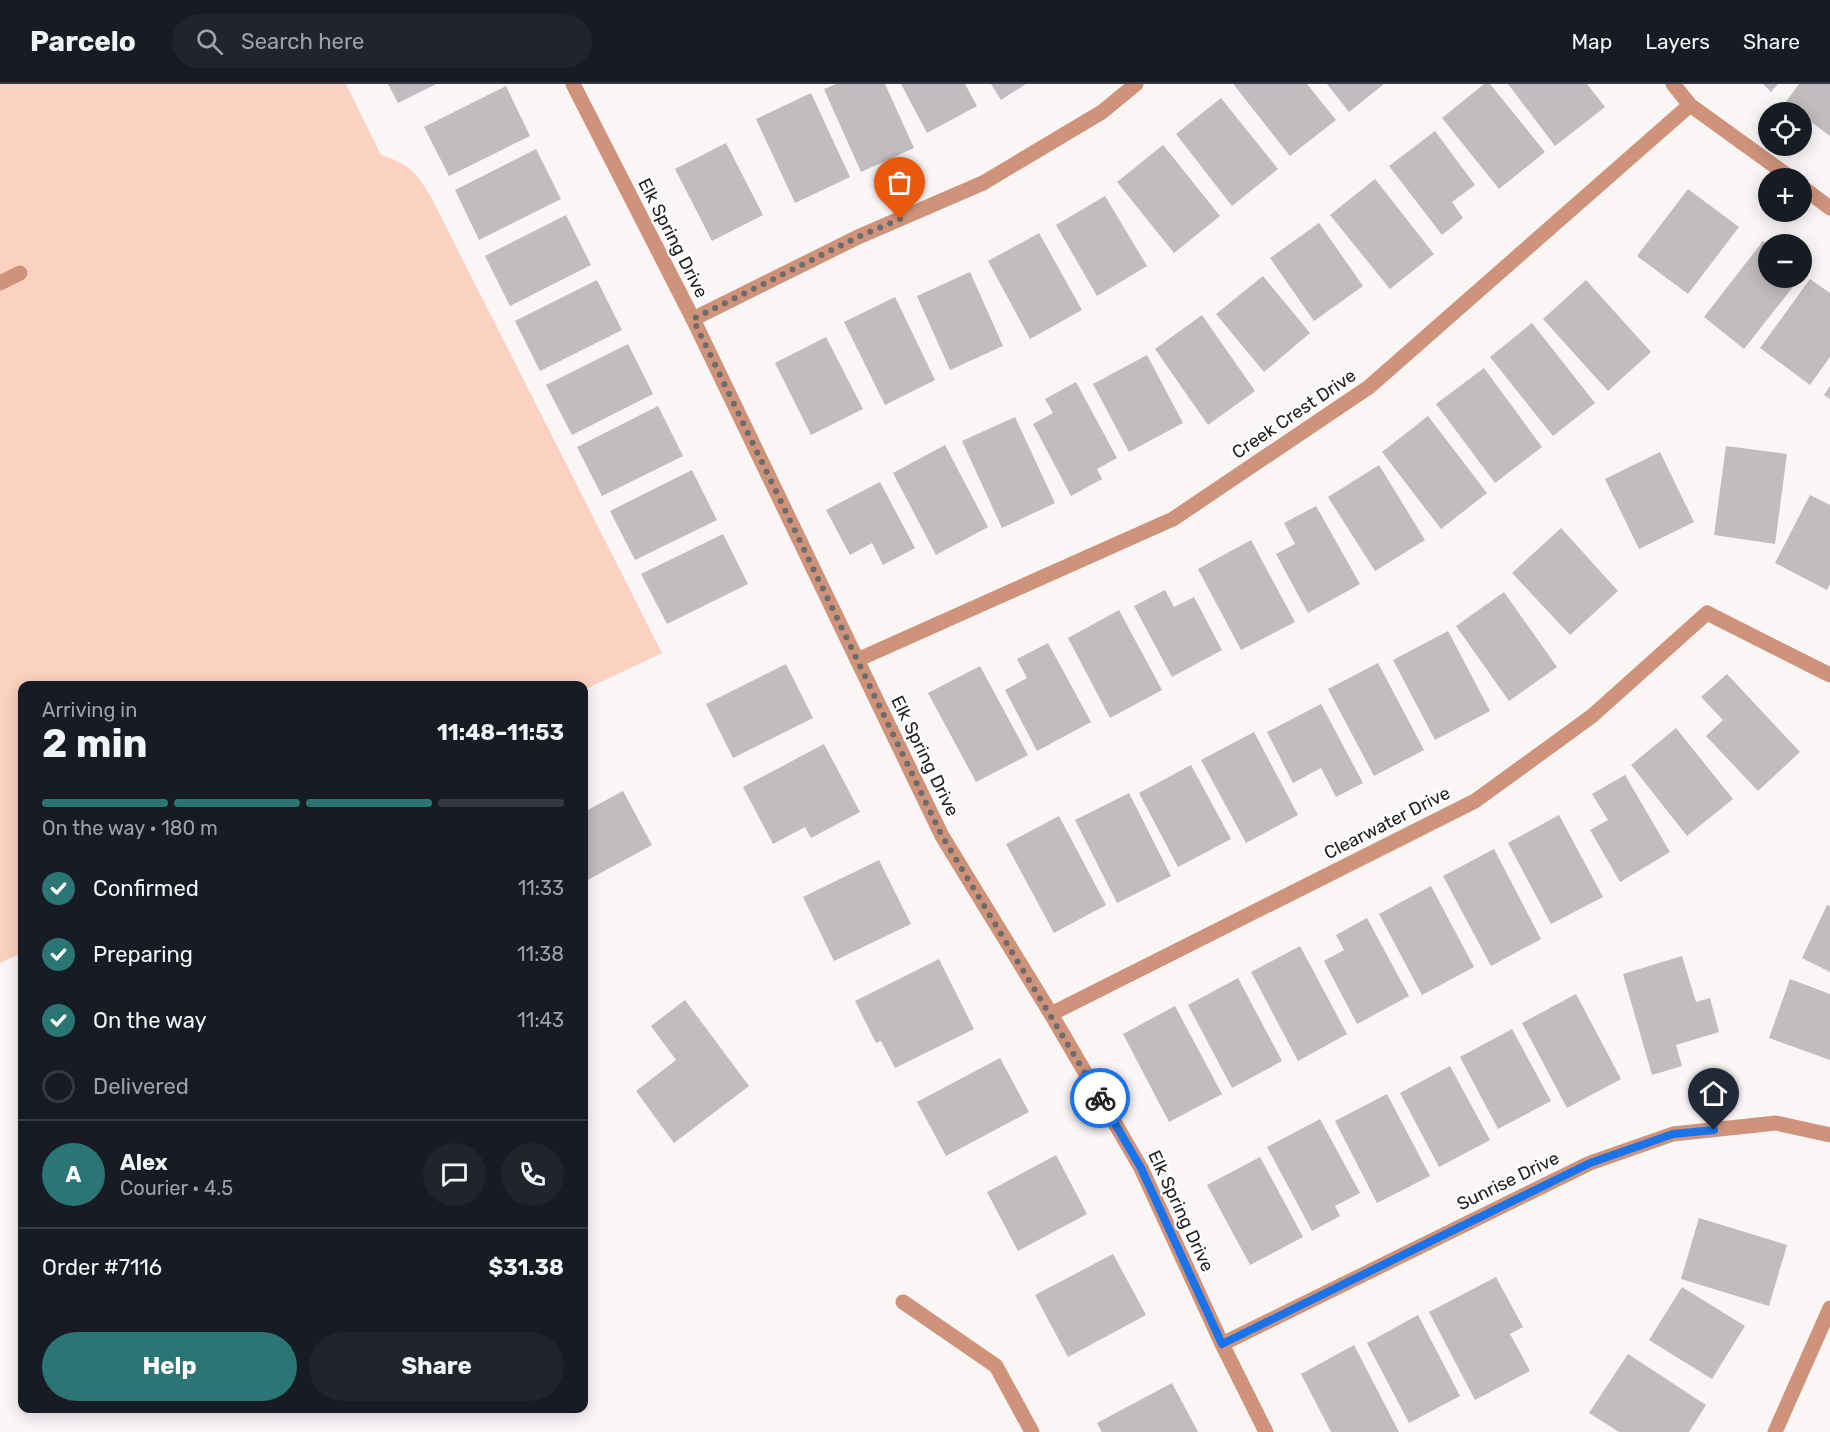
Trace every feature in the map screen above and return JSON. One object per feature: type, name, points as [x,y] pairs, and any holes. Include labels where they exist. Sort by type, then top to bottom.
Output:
[{"type":"street","name":"Elk Spring Drive","points":[[573,84],[693,319],[942,836],[1141,1168],[1222,1344],[1266,1432]]},
{"type":"street","points":[[693,319],[858,237],[983,183],[1102,112],[1136,84]]},
{"type":"street","points":[[1673,84],[1690,105],[1777,168]]},
{"type":"street","name":"Creek Crest Drive","points":[[857,660],[1173,519],[1369,387],[1690,105]]},
{"type":"street","points":[[1812,194],[1830,208]]},
{"type":"street","points":[[0,283],[20,273]]},
{"type":"street","name":"Clearwater Drive","points":[[1050,1014],[1475,801],[1592,716],[1707,613],[1830,675]]},
{"type":"street","name":"Sunrise Drive","points":[[1222,1344],[1590,1163],[1662,1137],[1776,1123],[1830,1135]]},
{"type":"street","points":[[903,1302],[996,1366],[1032,1432]]},
{"type":"street","points":[[1775,1432],[1830,1308]]},
{"type":"shaded area","points":[[0,84],[346,84],[381,155],[410,169],[430,195],[662,653],[588,688],[588,681],[18,681],[18,955],[0,963]]},
{"type":"building","points":[[388,84],[436,84],[398,103]]},
{"type":"building","points":[[836,84],[885,84],[914,148],[861,172],[824,89]]},
{"type":"building","points":[[901,84],[965,84],[977,106],[927,133]]},
{"type":"building","points":[[991,84],[1026,84],[1001,100]]},
{"type":"building","points":[[1235,84],[1307,84],[1336,120],[1290,156]]},
{"type":"building","points":[[1327,84],[1384,84],[1349,112]]},
{"type":"building","points":[[1484,84],[1490,84],[1545,152],[1499,189],[1442,118]]},
{"type":"building","points":[[1508,84],[1587,84],[1605,107],[1555,146]]},
{"type":"building","points":[[1763,84],[1778,84],[1771,92]]},
{"type":"building","points":[[1799,84],[1830,84],[1830,136],[1812,122],[1812,102],[1786,102]]},
{"type":"building","points":[[506,86],[530,136],[449,176],[424,127]]},
{"type":"building","points":[[811,93],[850,177],[795,203],[756,119]]},
{"type":"building","points":[[1221,98],[1278,169],[1232,206],[1176,134]]},
{"type":"building","points":[[1435,131],[1475,185],[1452,202],[1463,218],[1442,235],[1389,166]]},
{"type":"building","points":[[726,143],[763,215],[712,241],[675,169]]},
{"type":"building","points":[[1163,145],[1220,216],[1174,253],[1117,182]]},
{"type":"building","points":[[536,149],[561,199],[479,240],[455,190]]},
{"type":"building","points":[[1375,179],[1434,254],[1390,289],[1330,215]]},
{"type":"building","points":[[1688,189],[1739,227],[1688,294],[1637,256]]},
{"type":"building","points":[[1105,196],[1147,266],[1097,296],[1056,225]]},
{"type":"building","points":[[566,215],[591,265],[510,306],[485,256]]},
{"type":"building","points":[[1319,223],[1363,286],[1314,321],[1270,258]]},
{"type":"building","points":[[1039,233],[1082,310],[1030,339],[988,261]]},
{"type":"building","points":[[1758,247],[1758,288],[1792,288],[1744,349],[1704,317]]},
{"type":"building","points":[[970,272],[1003,346],[950,370],[917,296]]},
{"type":"building","points":[[1263,276],[1310,333],[1264,372],[1216,314]]},
{"type":"building","points":[[597,280],[622,330],[540,371],[515,321]]},
{"type":"building","points":[[1586,280],[1651,352],[1608,391],[1543,319]]},
{"type":"building","points":[[1812,280],[1830,293],[1830,357],[1810,385],[1760,348],[1803,288],[1812,288]]},
{"type":"building","points":[[895,297],[935,380],[885,405],[844,322]]},
{"type":"building","points":[[1202,315],[1255,391],[1208,425],[1155,349]]},
{"type":"building","points":[[1532,323],[1595,403],[1553,436],[1490,357]]},
{"type":"building","points":[[826,337],[863,409],[811,435],[775,363]]},
{"type":"building","points":[[628,344],[653,394],[572,435],[546,385]]},
{"type":"building","points":[[1147,355],[1183,423],[1129,452],[1093,384]]},
{"type":"building","points":[[1484,368],[1542,447],[1495,483],[1436,404]]},
{"type":"building","points":[[1076,382],[1117,458],[1097,469],[1102,479],[1071,496],[1033,424],[1053,413],[1045,399]]},
{"type":"building","points":[[1830,386],[1830,399],[1824,395]]},
{"type":"building","points":[[658,406],[683,456],[602,496],[577,447]]},
{"type":"building","points":[[1428,416],[1487,493],[1441,529],[1382,452]]},
{"type":"building","points":[[1015,417],[1055,503],[1002,528],[962,441]]},
{"type":"building","points":[[945,445],[988,527],[936,555],[893,473]]},
{"type":"building","points":[[1726,446],[1787,454],[1775,544],[1714,535]]},
{"type":"building","points":[[1660,452],[1694,522],[1639,549],[1605,479]]},
{"type":"building","points":[[1379,465],[1425,540],[1375,571],[1328,497]]},
{"type":"building","points":[[692,470],[717,520],[635,560],[610,511]]},
{"type":"building","points":[[880,482],[915,548],[883,565],[872,543],[850,555],[826,510]]},
{"type":"building","points":[[1810,495],[1830,505],[1830,584],[1827,590],[1775,563]]},
{"type":"building","points":[[1316,506],[1360,584],[1308,613],[1276,554],[1295,544],[1284,523]]},
{"type":"building","points":[[1561,528],[1618,591],[1570,635],[1512,573]]},
{"type":"building","points":[[723,534],[748,584],[667,624],[641,574]]},
{"type":"building","points":[[1251,540],[1295,622],[1241,650],[1198,569]]},
{"type":"building","points":[[1165,590],[1174,607],[1194,597],[1222,650],[1172,677],[1134,606]]},
{"type":"building","points":[[1504,592],[1557,667],[1509,701],[1456,626]]},
{"type":"building","points":[[1119,610],[1162,690],[1110,718],[1068,638]]},
{"type":"building","points":[[1448,631],[1490,711],[1435,740],[1393,660]]},
{"type":"building","points":[[1048,643],[1091,722],[1037,751],[1005,690],[1027,678],[1017,659]]},
{"type":"building","points":[[1378,663],[1424,750],[1374,776],[1328,689]]},
{"type":"building","points":[[786,664],[813,718],[733,758],[706,704]]},
{"type":"building","points":[[980,666],[1028,755],[976,782],[928,693]]},
{"type":"building","points":[[1727,674],[1800,752],[1758,791],[1706,736],[1723,720],[1701,697]]},
{"type":"building","points":[[1321,704],[1363,783],[1336,797],[1321,768],[1293,783],[1267,732]]},
{"type":"building","points":[[1676,728],[1733,799],[1687,836],[1631,765]]},
{"type":"building","points":[[1254,732],[1298,815],[1246,843],[1201,760]]},
{"type":"building","points":[[824,744],[860,812],[811,838],[805,827],[773,844],[743,787]]},
{"type":"building","points":[[1191,765],[1231,839],[1178,867],[1139,793]]},
{"type":"building","points":[[1625,775],[1670,852],[1620,882],[1590,830],[1608,820],[1592,794]]},
{"type":"building","points":[[623,791],[652,845],[588,880],[588,810]]},
{"type":"building","points":[[1129,793],[1171,876],[1117,903],[1075,820]]},
{"type":"building","points":[[1559,815],[1603,897],[1551,924],[1508,843]]},
{"type":"building","points":[[1059,816],[1106,905],[1054,933],[1006,844]]},
{"type":"building","points":[[1494,849],[1541,939],[1491,966],[1443,876]]},
{"type":"building","points":[[879,860],[911,924],[834,961],[803,897]]},
{"type":"building","points":[[1431,886],[1474,967],[1422,995],[1379,914]]},
{"type":"building","points":[[1827,905],[1830,906],[1830,972],[1802,958]]},
{"type":"building","points":[[1367,918],[1409,996],[1357,1024],[1324,961],[1344,950],[1336,935]]},
{"type":"building","points":[[1300,946],[1347,1034],[1298,1061],[1251,972]]},
{"type":"building","points":[[1682,956],[1696,1002],[1710,998],[1719,1032],[1676,1045],[1682,1066],[1652,1075],[1623,974]]},
{"type":"building","points":[[939,959],[974,1029],[895,1068],[881,1041],[876,1043],[855,1001]]},
{"type":"building","points":[[1238,978],[1282,1061],[1232,1088],[1188,1005]]},
{"type":"building","points":[[1790,979],[1830,994],[1830,1060],[1769,1038]]},
{"type":"building","points":[[1576,994],[1621,1079],[1567,1108],[1522,1023]]},
{"type":"building","points":[[685,1000],[749,1086],[674,1143],[636,1091],[676,1060],[651,1026]]},
{"type":"building","points":[[1175,1006],[1222,1094],[1169,1122],[1123,1034]]},
{"type":"building","points":[[1512,1029],[1551,1101],[1498,1129],[1460,1057]]},
{"type":"building","points":[[1000,1058],[1029,1112],[946,1156],[917,1102]]},
{"type":"building","points":[[1450,1066],[1490,1140],[1439,1167],[1400,1093]]},
{"type":"building","points":[[1387,1094],[1430,1176],[1377,1203],[1335,1121]]},
{"type":"building","points":[[1320,1119],[1360,1193],[1335,1206],[1340,1216],[1312,1231],[1267,1147]]},
{"type":"building","points":[[1056,1155],[1087,1214],[1018,1251],[987,1192]]},
{"type":"building","points":[[1260,1157],[1303,1237],[1250,1265],[1207,1185]]},
{"type":"building","points":[[1699,1218],[1787,1245],[1769,1306],[1681,1279]]},
{"type":"building","points":[[1113,1254],[1146,1315],[1068,1357],[1035,1295]]},
{"type":"building","points":[[1496,1277],[1523,1327],[1510,1334],[1530,1371],[1475,1400],[1429,1312]]},
{"type":"building","points":[[1682,1287],[1745,1326],[1712,1379],[1649,1340]]},
{"type":"building","points":[[1418,1315],[1460,1396],[1409,1423],[1367,1343]]},
{"type":"building","points":[[1354,1345],[1399,1432],[1331,1432],[1301,1374]]},
{"type":"building","points":[[1628,1354],[1706,1405],[1689,1432],[1619,1432],[1589,1413]]},
{"type":"building","points":[[1172,1383],[1198,1432],[1102,1432],[1097,1423]]},
{"type":"way so far","points":[[900,219],[858,237],[693,319],[942,836],[1100,1098]]},
{"type":"route","points":[[1100,1098],[1141,1168],[1222,1344],[1590,1163],[1673,1134],[1714,1130]]}]
